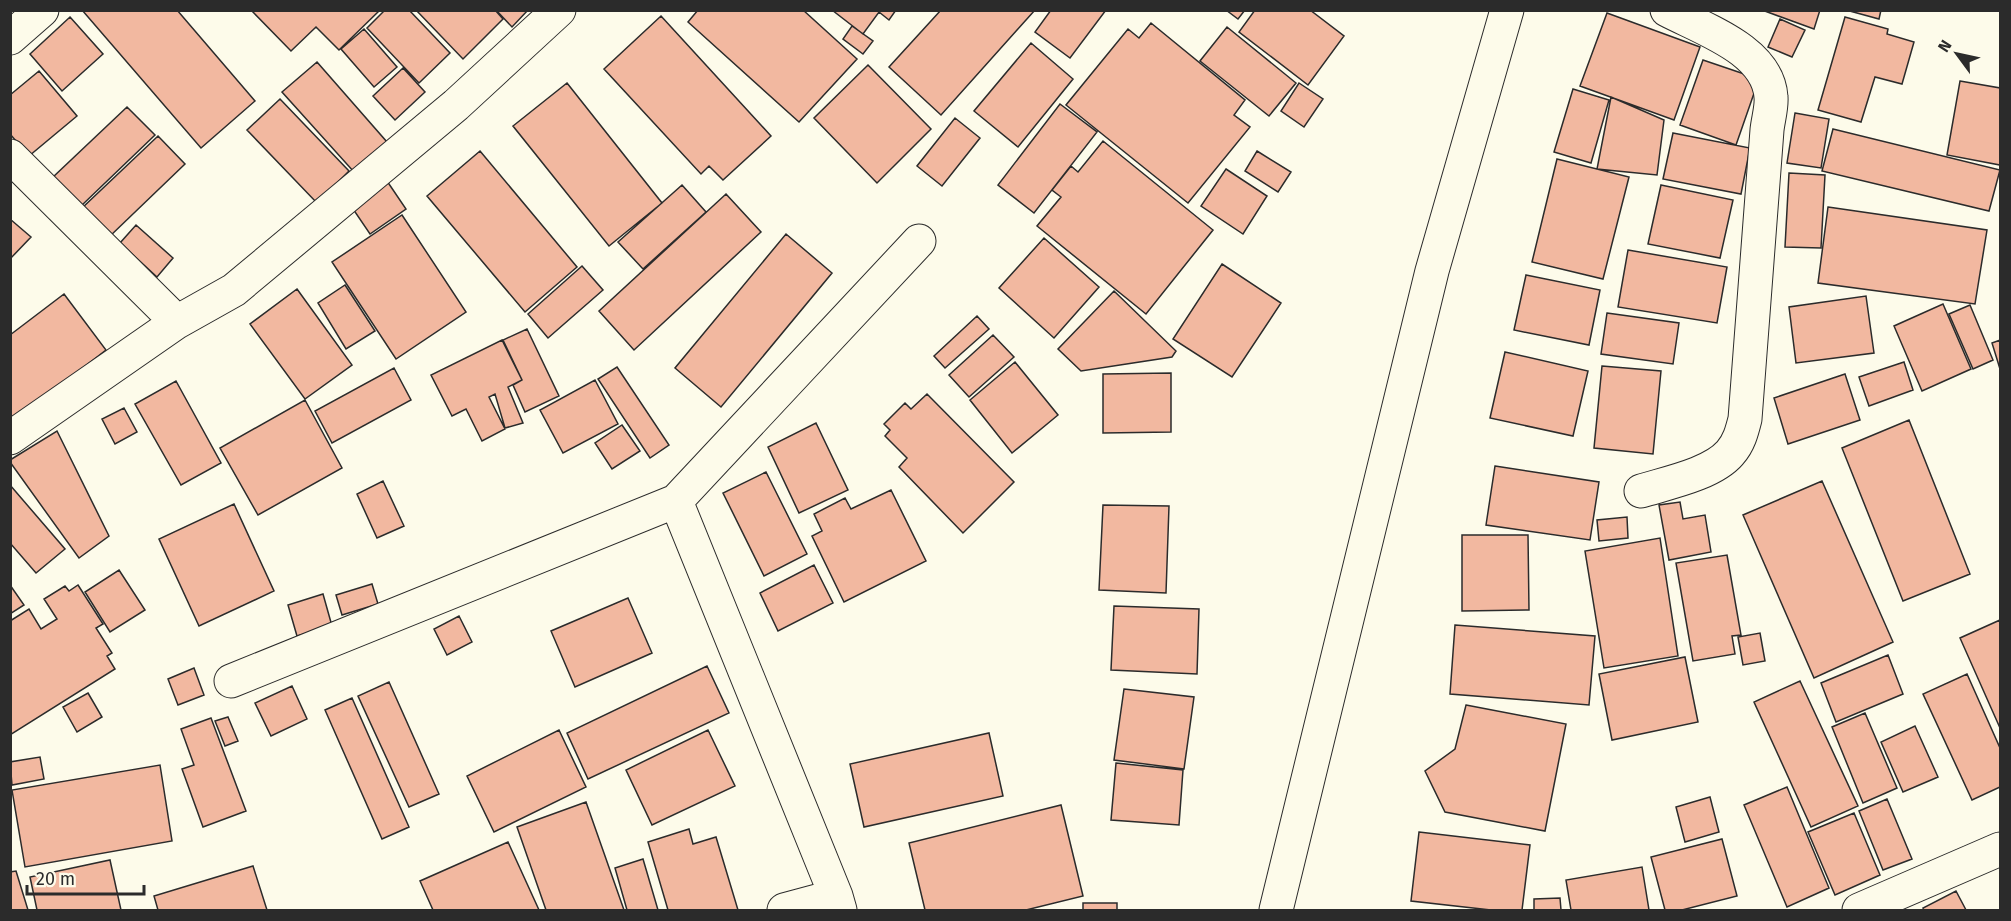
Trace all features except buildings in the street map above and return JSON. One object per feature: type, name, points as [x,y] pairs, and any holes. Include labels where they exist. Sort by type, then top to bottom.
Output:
[{"type":"street","points":[[10,38],[42,10]]},
{"type":"street","points":[[10,438],[177,322],[234,290],[456,105],[559,10]]},
{"type":"street","points":[[1276,910],[1432,272],[1507,10]]},
{"type":"street","points":[[1641,491],[1707,469],[1730,454],[1740,438],[1746,419],[1771,97],[1765,74],[1750,56],[1732,43],[1667,10]]},
{"type":"street","points":[[10,156],[177,322]]},
{"type":"street","points":[[231,681],[676,501],[919,241]]},
{"type":"street","points":[[676,501],[838,903],[784,910]]},
{"type":"street","points":[[1858,910],[2001,849]]}]
